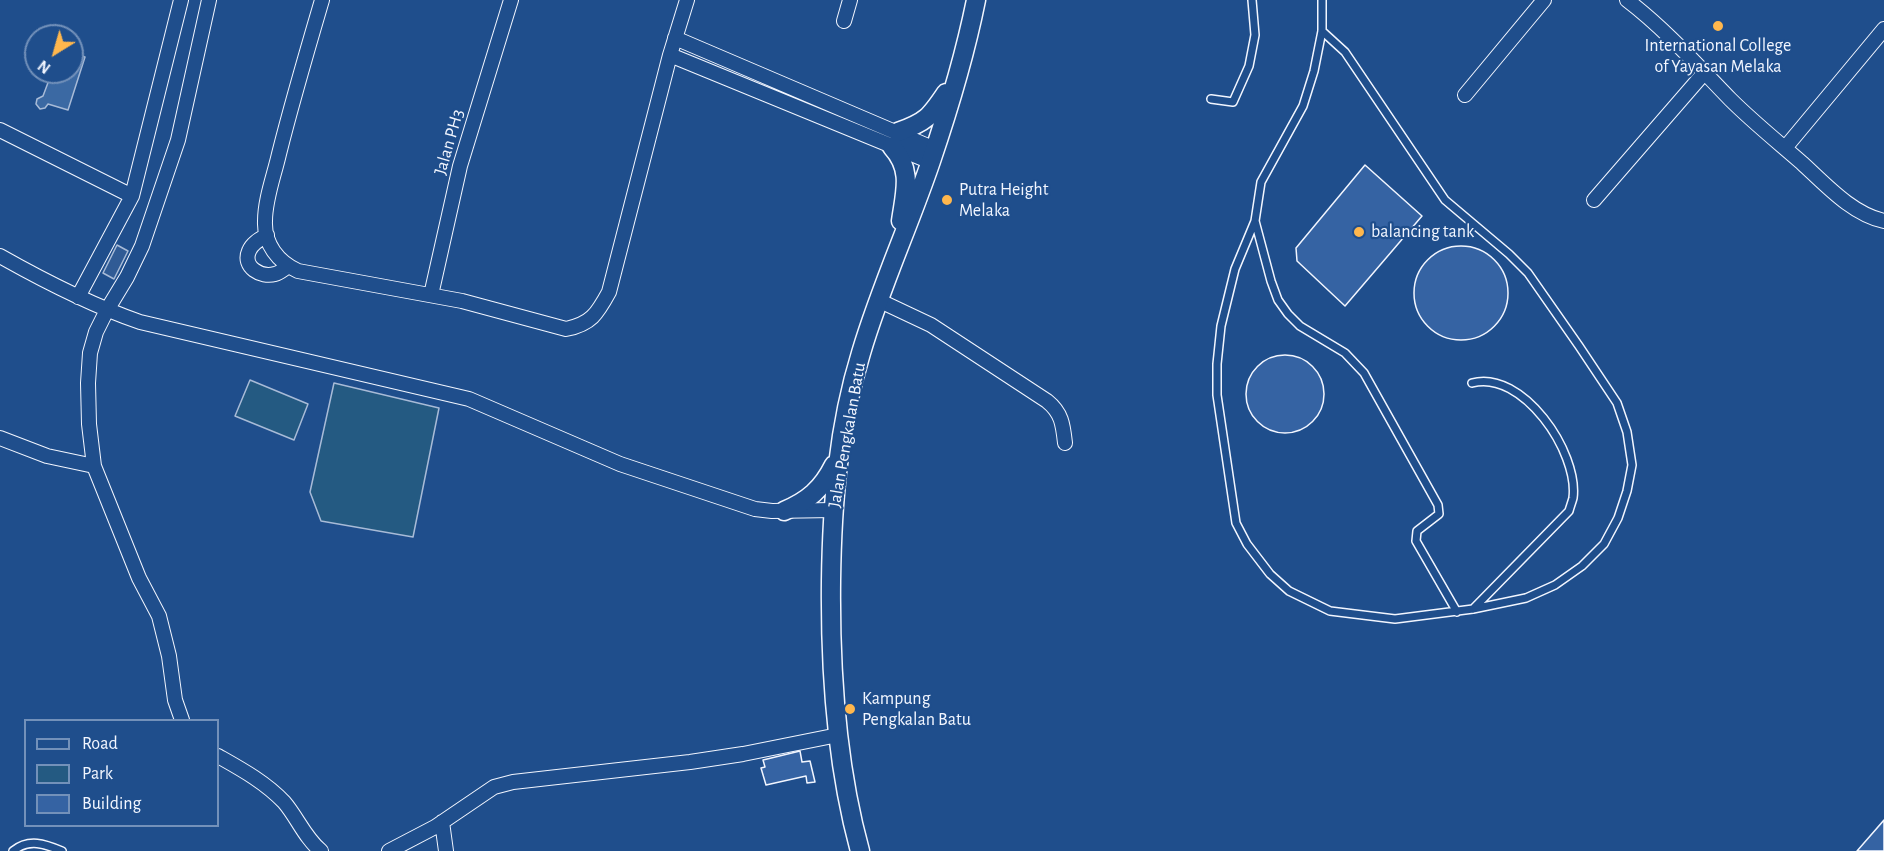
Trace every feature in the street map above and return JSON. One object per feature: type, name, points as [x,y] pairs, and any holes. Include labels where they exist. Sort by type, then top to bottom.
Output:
[{"type":"main road","name":"Jalan Pengkalan Batu","points":[[860,851],[838,735],[831,647],[833,510],[841,446],[855,376],[878,300],[933,155],[958,75],[976,0]]},
{"type":"main road","points":[[896,252],[906,179],[895,139],[930,116],[958,75]]},
{"type":"main road","points":[[784,511],[800,505],[818,492],[829,475],[841,446]]},
{"type":"street","points":[[78,297],[132,196],[181,0]]},
{"type":"street","points":[[182,719],[159,616],[139,578],[94,466],[89,424],[90,352],[96,332],[142,246],[178,140],[209,0]]},
{"type":"street","points":[[322,0],[293,101],[264,222],[268,242],[275,255],[287,267],[298,271],[462,301],[566,329],[582,326],[591,319],[609,292],[670,55],[687,0]]},
{"type":"street","name":"Jalan PH3","points":[[431,295],[460,166],[511,0]]},
{"type":"street","points":[[844,21],[850,0]]},
{"type":"street","points":[[1465,95],[1544,0]]},
{"type":"street","points":[[1627,0],[1647,15],[1732,100],[1854,208],[1872,219],[1884,221]]},
{"type":"street","points":[[1785,148],[1884,29]]},
{"type":"street","points":[[675,38],[867,119],[895,139],[933,155]]},
{"type":"street","points":[[670,55],[861,134],[895,139]]},
{"type":"street","points":[[1594,200],[1705,72]]},
{"type":"street","points":[[822,118],[828,103]]},
{"type":"street","points":[[861,134],[867,119]]},
{"type":"street","points":[[0,130],[132,196]]},
{"type":"street","points":[[267,235],[256,242],[249,251],[248,260],[252,269],[262,275],[276,274],[287,267]]},
{"type":"street","points":[[0,256],[78,297],[140,322],[469,399],[620,464],[755,509],[833,510]]},
{"type":"street","points":[[878,300],[931,325],[1047,401],[1060,414],[1064,425],[1065,443]]},
{"type":"street","points":[[0,438],[47,456],[94,466]]},
{"type":"street","points":[[389,851],[442,822],[494,788],[513,782],[690,762],[838,735]]},
{"type":"street","points":[[219,757],[264,784],[285,803],[321,851]]},
{"type":"street","points":[[442,822],[446,851]]},
{"type":"lane","points":[[1211,99],[1233,102],[1249,66],[1255,35],[1252,0]]},
{"type":"lane","points":[[1322,0],[1322,31],[1304,106],[1261,182],[1255,221],[1235,269],[1227,294],[1221,326],[1217,395],[1236,523],[1247,544],[1270,574],[1289,591],[1330,611],[1395,619],[1457,612],[1526,598],[1555,585],[1582,566],[1604,544],[1618,518],[1627,491],[1632,465],[1627,432],[1617,403],[1528,273],[1445,200],[1345,52],[1322,31]]},
{"type":"lane","points":[[1255,221],[1278,300],[1300,326],[1345,353],[1364,373],[1438,505],[1439,514],[1417,531],[1416,540],[1457,612]]},
{"type":"lane","points":[[1472,383],[1484,380],[1500,385],[1517,393],[1534,406],[1564,450],[1571,474],[1573,497],[1569,511],[1473,609]]},
{"type":"lane","points":[[13,851],[35,842],[62,851]]},
{"type":"green space","points":[[250,380],[308,404],[294,440],[235,416]]},
{"type":"green space","points":[[334,383],[439,408],[413,537],[321,521],[310,492]]},
{"type":"shaded area","points":[[48,84],[76,84],[68,110],[48,104],[45,108],[40,109],[36,104],[37,99],[43,96]]},
{"type":"shaded area","points":[[117,245],[128,251],[114,279],[103,273]]},
{"type":"building","name":"balancing tank","points":[[1365,165],[1422,216],[1345,306],[1297,261],[1296,248]]},
{"type":"building","points":[[1461,246],[1479,250],[1494,260],[1504,275],[1508,293],[1504,311],[1494,326],[1479,336],[1461,340],[1443,336],[1428,326],[1418,311],[1414,293],[1418,275],[1428,260],[1443,250]]},
{"type":"building","points":[[1285,355],[1300,358],[1317,372],[1324,394],[1321,409],[1307,426],[1285,433],[1270,430],[1253,416],[1246,394],[1249,379],[1263,362]]},
{"type":"building","points":[[800,751],[802,762],[810,761],[815,782],[807,783],[806,776],[766,785],[761,768],[765,767],[763,760]]},
{"type":"building","points":[[1884,820],[1884,851],[1857,851]]},
{"type":"place","name":"International College of Yayasan Melaka","points":[[1718,26]]},
{"type":"place","name":"Putra Height Melaka","points":[[947,200]]},
{"type":"place","name":"balancing tank","points":[[1359,232]]},
{"type":"place","name":"Kampung Pengkalan Batu","points":[[850,709]]}]
